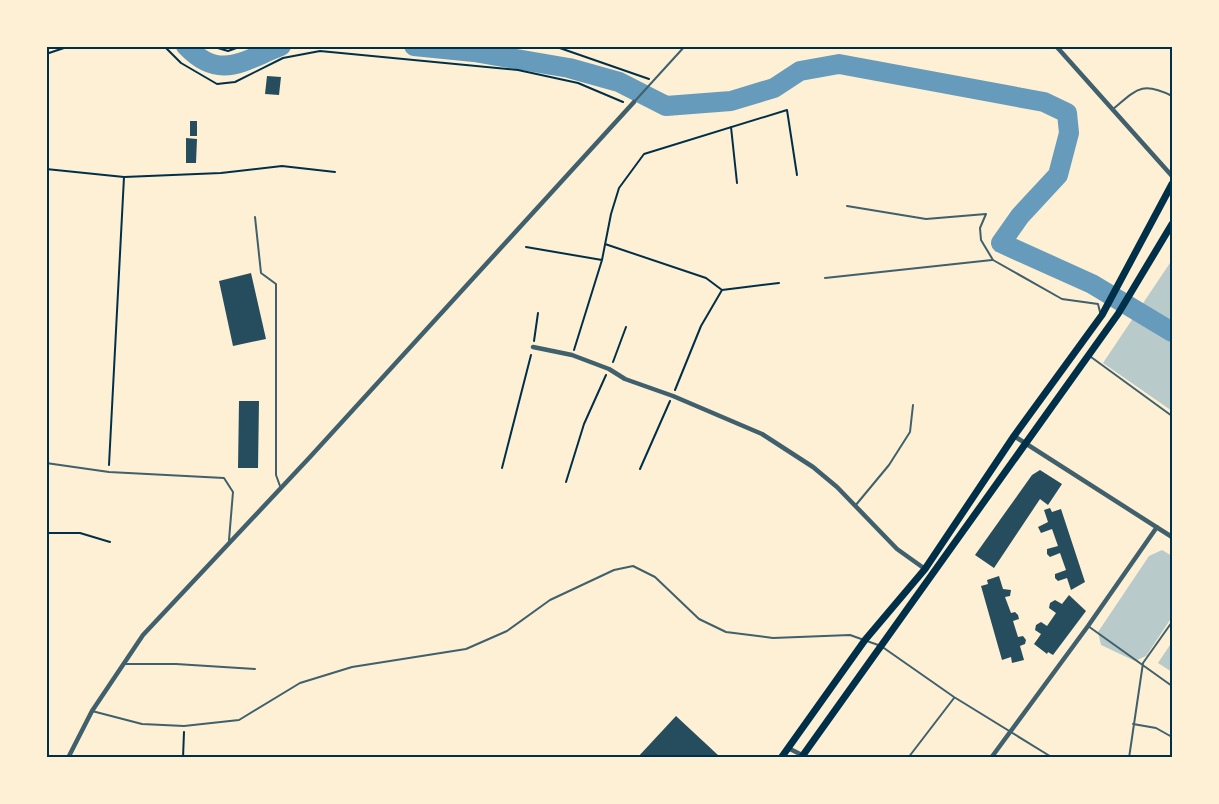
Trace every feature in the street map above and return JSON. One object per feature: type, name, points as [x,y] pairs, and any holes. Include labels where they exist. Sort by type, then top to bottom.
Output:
[{"type":"main road","points":[[781,758],[865,640],[925,569],[1014,436],[1102,315],[1173,184]]},
{"type":"main road","points":[[803,757],[1118,314],[1173,224]]},
{"type":"street","points":[[1056,46],[1173,176]]},
{"type":"street","points":[[68,758],[92,711],[121,664],[143,635],[229,540],[280,489],[632,104]]},
{"type":"street","points":[[533,347],[572,355],[609,369],[626,379],[673,396],[762,434],[813,467],[837,486],[897,549],[925,569]]},
{"type":"street","points":[[1014,436],[1173,537]]},
{"type":"street","points":[[991,758],[1089,626],[1157,526]]},
{"type":"street","points":[[788,748],[803,757]]},
{"type":"lane","points":[[632,104],[685,46]]},
{"type":"lane","points":[[1113,110],[1137,89],[1155,88],[1173,96]]},
{"type":"lane","points":[[847,206],[926,219],[986,214],[980,228],[981,240],[993,260],[1062,299],[1098,304],[1102,315]]},
{"type":"lane","points":[[255,217],[261,273],[276,284],[276,475],[280,489]]},
{"type":"lane","points":[[825,278],[993,260]]},
{"type":"lane","points":[[1088,355],[1173,416]]},
{"type":"lane","points":[[855,507],[890,465],[909,432],[913,405]]},
{"type":"lane","points":[[46,463],[109,472],[224,478],[233,492],[229,540]]},
{"type":"lane","points":[[92,711],[142,724],[184,726],[238,720],[300,683],[352,667],[466,649],[507,631],[550,600],[614,570],[633,566],[655,577],[699,619],[726,632],[773,638],[850,635],[881,646],[954,697],[1053,758]]},
{"type":"lane","points":[[1128,758],[1143,663],[1173,622]]},
{"type":"lane","points":[[1089,626],[1173,686]]},
{"type":"lane","points":[[121,664],[176,664],[255,669]]},
{"type":"lane","points":[[908,758],[954,697]]},
{"type":"lane","points":[[1133,724],[1156,728],[1173,737]]},
{"type":"path","points":[[46,54],[70,46]]},
{"type":"path","points":[[164,46],[181,63],[217,84],[235,82],[284,58],[320,51],[518,70],[578,83],[632,104]]},
{"type":"path","points":[[212,46],[228,51],[242,46]]},
{"type":"path","points":[[554,46],[653,82]]},
{"type":"path","points":[[572,355],[602,260],[619,188],[644,154],[787,110],[797,175]]},
{"type":"path","points":[[730,127],[737,183]]},
{"type":"path","points":[[46,169],[124,177],[221,173],[282,166],[335,172]]},
{"type":"path","points":[[109,472],[124,177]]},
{"type":"path","points":[[605,244],[706,278],[722,290],[779,283]]},
{"type":"path","points":[[526,247],[602,260]]},
{"type":"path","points":[[640,469],[701,326],[722,290]]},
{"type":"path","points":[[502,468],[533,347],[538,313]]},
{"type":"path","points":[[566,482],[584,424],[626,327]]},
{"type":"path","points":[[46,533],[80,533],[110,542]]},
{"type":"path","points":[[183,758],[184,726]]},
{"type":"shaded area","points":[[1172,260],[1172,411],[1103,363]]},
{"type":"shaded area","points":[[1162,550],[1172,556],[1172,617],[1146,656],[1135,661],[1101,645],[1098,632],[1149,556]]},
{"type":"shaded area","points":[[1172,642],[1172,672],[1158,663]]},
{"type":"building","points":[[267,76],[281,77],[279,95],[265,94]]},
{"type":"building","points":[[190,121],[197,121],[197,136],[190,136]]},
{"type":"building","points":[[186,138],[197,139],[196,163],[186,163]]},
{"type":"building","points":[[251,273],[266,339],[233,346],[219,281]]},
{"type":"building","points":[[239,401],[259,401],[258,468],[238,468]]},
{"type":"building","points":[[1040,470],[1062,484],[1048,505],[1040,499],[994,568],[975,555],[1032,475]]},
{"type":"building","points":[[1050,508],[1052,512],[1061,509],[1085,582],[1071,590],[1067,578],[1058,581],[1055,578],[1055,574],[1066,570],[1060,553],[1050,557],[1047,554],[1047,549],[1058,546],[1052,529],[1041,533],[1038,527],[1048,522],[1044,510]]},
{"type":"building","points":[[999,576],[1003,589],[1011,590],[1010,596],[1005,597],[1011,613],[1015,612],[1018,615],[1019,619],[1013,621],[1018,637],[1023,636],[1026,640],[1025,644],[1020,646],[1024,660],[1012,663],[1011,657],[1002,660],[981,586],[988,584],[987,580]]},
{"type":"building","points":[[1069,595],[1086,611],[1053,655],[1048,652],[1047,654],[1034,644],[1041,634],[1035,630],[1036,625],[1041,622],[1047,626],[1056,613],[1049,608],[1050,603],[1055,600],[1062,604]]},
{"type":"building","points":[[676,716],[719,756],[718,758],[637,758]]},
{"type":"waterway","points":[[186,46],[198,57],[221,66],[244,62],[281,46]]},
{"type":"waterway","points":[[414,46],[474,52],[569,68],[619,82],[666,106],[731,101],[774,88],[800,71],[839,64],[1044,102],[1067,113],[1069,133],[1058,175],[1020,216],[1001,243],[1092,284],[1172,332]]}]
